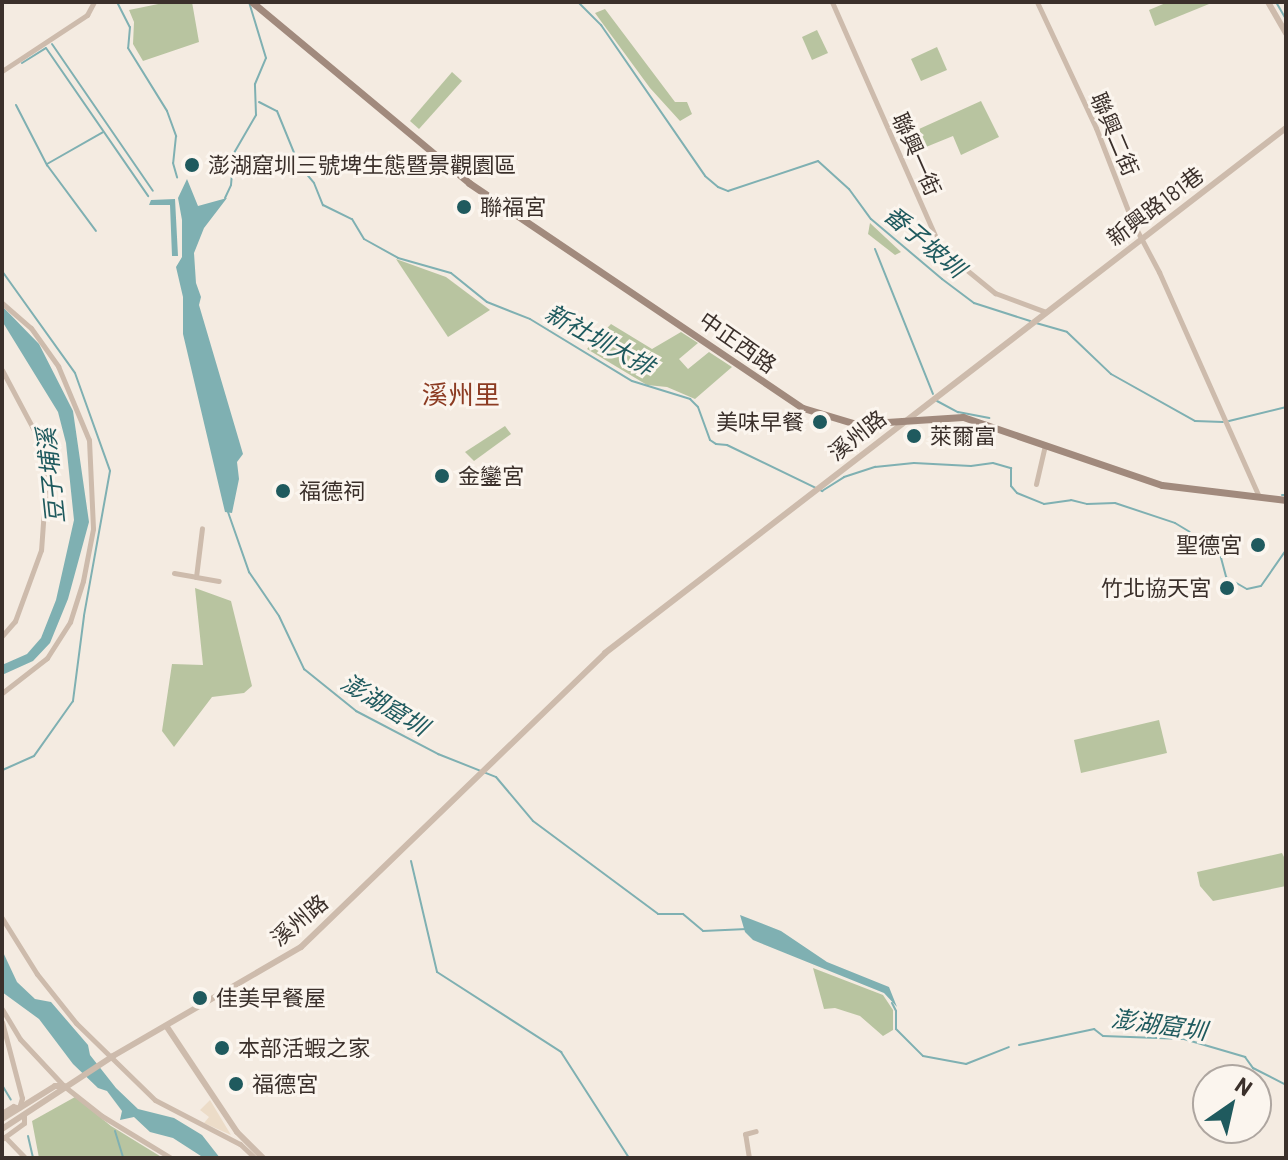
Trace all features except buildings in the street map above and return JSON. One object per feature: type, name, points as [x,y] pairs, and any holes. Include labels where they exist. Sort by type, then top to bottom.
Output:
[{"type":"main road","name":"中正西路","points":[[254,3],[469,183],[803,408],[856,424],[963,417],[1162,485],[1286,500]]},
{"type":"street","points":[[2,71],[87,15],[94,2]]},
{"type":"street","name":"聯興一街","points":[[832,2],[941,249],[995,293],[1046,312]]},
{"type":"street","name":"聯興二街","points":[[1037,2],[1259,498]]},
{"type":"street","points":[[1268,2],[1286,33]]},
{"type":"street","name":"新興路181巷","points":[[1024,329],[1286,128]]},
{"type":"street","points":[[2,303],[31,328],[58,366],[89,440],[93,529],[83,581],[70,622],[47,658],[2,693]]},
{"type":"street","name":"溪州路","points":[[22,1111],[55,1086],[64,1086],[301,947],[605,653],[1024,329]]},
{"type":"street","points":[[2,370],[35,432],[46,481],[41,550],[15,621],[2,636]]},
{"type":"street","points":[[1036,484],[1045,445]]},
{"type":"street","points":[[196,577],[202,528]]},
{"type":"street","points":[[174,573],[219,581]]},
{"type":"street","points":[[2,918],[76,1023],[155,1100],[244,1144],[263,1158]]},
{"type":"street","points":[[2,1009],[20,1039],[64,1086],[124,1131],[171,1158]]},
{"type":"street","points":[[2,1022],[22,1098],[22,1111],[3,1135],[25,1158]]},
{"type":"street","points":[[167,1027],[255,1158]]},
{"type":"street","points":[[2,1116],[22,1111]]},
{"type":"street","points":[[749,1158],[745,1134],[756,1131]]},
{"type":"green space","points":[[168,2],[192,2],[199,42],[143,61],[133,44],[134,22],[129,10]]},
{"type":"green space","points":[[1168,2],[1214,2],[1155,26],[1149,10]]},
{"type":"green space","points":[[605,9],[675,102],[687,102],[692,114],[680,121],[650,88],[595,13]]},
{"type":"green space","points":[[817,30],[828,53],[812,60],[802,37]]},
{"type":"green space","points":[[937,47],[947,70],[921,81],[911,59]]},
{"type":"green space","points":[[452,72],[462,81],[419,129],[410,121]]},
{"type":"green space","points":[[981,101],[999,137],[961,155],[953,136],[926,147],[919,129]]},
{"type":"green space","points":[[870,223],[901,252],[895,255],[868,234]]},
{"type":"green space","points":[[396,259],[446,277],[490,310],[448,337]]},
{"type":"green space","points":[[611,324],[652,349],[681,332],[698,343],[679,359],[688,369],[709,352],[732,367],[695,399],[667,387],[647,385],[587,349]]},
{"type":"green space","points":[[505,426],[511,434],[474,461],[465,452]]},
{"type":"green space","points":[[195,588],[231,601],[252,686],[244,693],[212,697],[174,747],[162,731],[172,664],[203,665]]},
{"type":"green space","points":[[1159,720],[1167,753],[1081,773],[1074,740]]},
{"type":"green space","points":[[1282,853],[1286,861],[1286,886],[1213,901],[1200,886],[1197,872]]},
{"type":"green space","points":[[813,968],[883,995],[893,1010],[893,1030],[883,1036],[860,1016],[835,1008],[824,1009]]},
{"type":"green space","points":[[75,1097],[111,1126],[163,1158],[39,1158],[32,1121]]},
{"type":"shaded area","points":[[210,1100],[231,1135],[204,1123],[209,1117],[200,1110]]},
{"type":"water","points":[[187,179],[198,206],[227,198],[204,228],[194,253],[196,283],[201,297],[199,305],[243,454],[237,462],[239,479],[232,513],[225,512],[183,334],[183,297],[176,267],[182,257],[182,220],[178,198]]},
{"type":"water","points":[[175,199],[178,256],[172,256],[170,205],[149,205],[151,200]]},
{"type":"water","name":"豆子埔溪","points":[[2,306],[39,344],[73,411],[89,522],[68,599],[50,643],[33,661],[2,675],[2,665],[27,654],[41,638],[56,600],[74,520],[66,443],[58,412],[2,321]]},
{"type":"water","points":[[740,915],[781,931],[827,962],[889,987],[897,1007],[884,993],[753,940],[745,932]]},
{"type":"water","points":[[2,950],[17,982],[35,999],[51,1002],[88,1045],[90,1055],[116,1088],[138,1109],[174,1118],[202,1135],[220,1158],[204,1158],[173,1138],[150,1132],[134,1117],[120,1120],[122,1111],[107,1091],[98,1088],[73,1064],[39,1019],[2,992]]},
{"type":"waterway","points":[[117,2],[130,27],[128,48],[167,111],[176,136],[173,163],[177,177]]},
{"type":"waterway","name":"澎湖窟圳","points":[[225,198],[231,185],[234,153],[256,115],[255,84],[266,58],[249,2]]},
{"type":"waterway","name":"番子坡圳","points":[[578,2],[601,25],[705,176],[718,187],[728,191],[818,161],[849,189],[871,219],[942,279],[974,303],[1030,321]]},
{"type":"waterway","points":[[1276,2],[1286,19]]},
{"type":"waterway","points":[[52,44],[153,191]]},
{"type":"waterway","points":[[22,63],[46,48],[148,196]]},
{"type":"waterway","name":"新社圳大排","points":[[259,102],[277,111],[299,165],[314,183],[323,205],[352,219],[364,239],[398,258],[451,273],[487,302],[530,319],[632,381],[690,399],[698,407],[710,440],[716,444],[727,445],[822,491],[844,477],[875,467],[914,463],[971,466],[993,463],[1011,468],[1011,486],[1017,493],[1044,504],[1071,500],[1087,504],[1115,503],[1175,523],[1190,532]]},
{"type":"waterway","points":[[16,105],[47,165],[96,231]]},
{"type":"waterway","points":[[47,164],[103,132]]},
{"type":"waterway","points":[[875,249],[933,394]]},
{"type":"waterway","points":[[2,271],[75,373],[110,471],[84,616],[73,701],[34,756],[2,770]]},
{"type":"waterway","name":"番子坡圳","points":[[1036,323],[1067,332],[1111,374],[1195,421],[1223,422]]},
{"type":"waterway","points":[[937,401],[958,412],[989,418]]},
{"type":"waterway","name":"番子坡圳","points":[[1229,421],[1286,407]]},
{"type":"waterway","name":"澎湖窟圳","points":[[228,512],[249,572],[279,616],[304,669],[356,711],[438,754],[496,777],[533,821],[658,914],[683,914],[703,931],[747,929]]},
{"type":"waterway","name":"新社圳大排","points":[[1201,541],[1220,554],[1226,577],[1247,589],[1261,586],[1286,550]]},
{"type":"waterway","points":[[411,861],[437,972],[561,1052],[629,1158]]},
{"type":"waterway","name":"澎湖窟圳","points":[[892,1003],[896,1011],[896,1029],[923,1056],[966,1064],[1009,1047]]},
{"type":"waterway","name":"澎湖窟圳","points":[[1019,1045],[1094,1029],[1103,1036],[1184,1039],[1245,1057],[1253,1068],[1286,1085]]},
{"type":"waterway","points":[[2,1085],[11,1100]]},
{"type":"waterway","points":[[115,1131],[123,1158]]},
{"type":"waterway","points":[[28,1136],[33,1158]]},
{"type":"place","name":"澎湖窟圳三號埤生態暨景觀園區","points":[[192,165]]},
{"type":"place","name":"聯福宮","points":[[464,207]]},
{"type":"place","name":"美味早餐","points":[[820,422]]},
{"type":"place","name":"萊爾富","points":[[914,436]]},
{"type":"place","name":"金鑾宮","points":[[442,476]]},
{"type":"place","name":"福德祠","points":[[283,491]]},
{"type":"place","name":"聖德宮","points":[[1258,545]]},
{"type":"place","name":"竹北協天宮","points":[[1227,588]]},
{"type":"place","name":"佳美早餐屋","points":[[200,998]]},
{"type":"place","name":"本部活蝦之家","points":[[222,1048]]},
{"type":"place","name":"福德宮","points":[[236,1084]]},
{"type":"district","name":"溪州里","points":[[461,394]]}]
